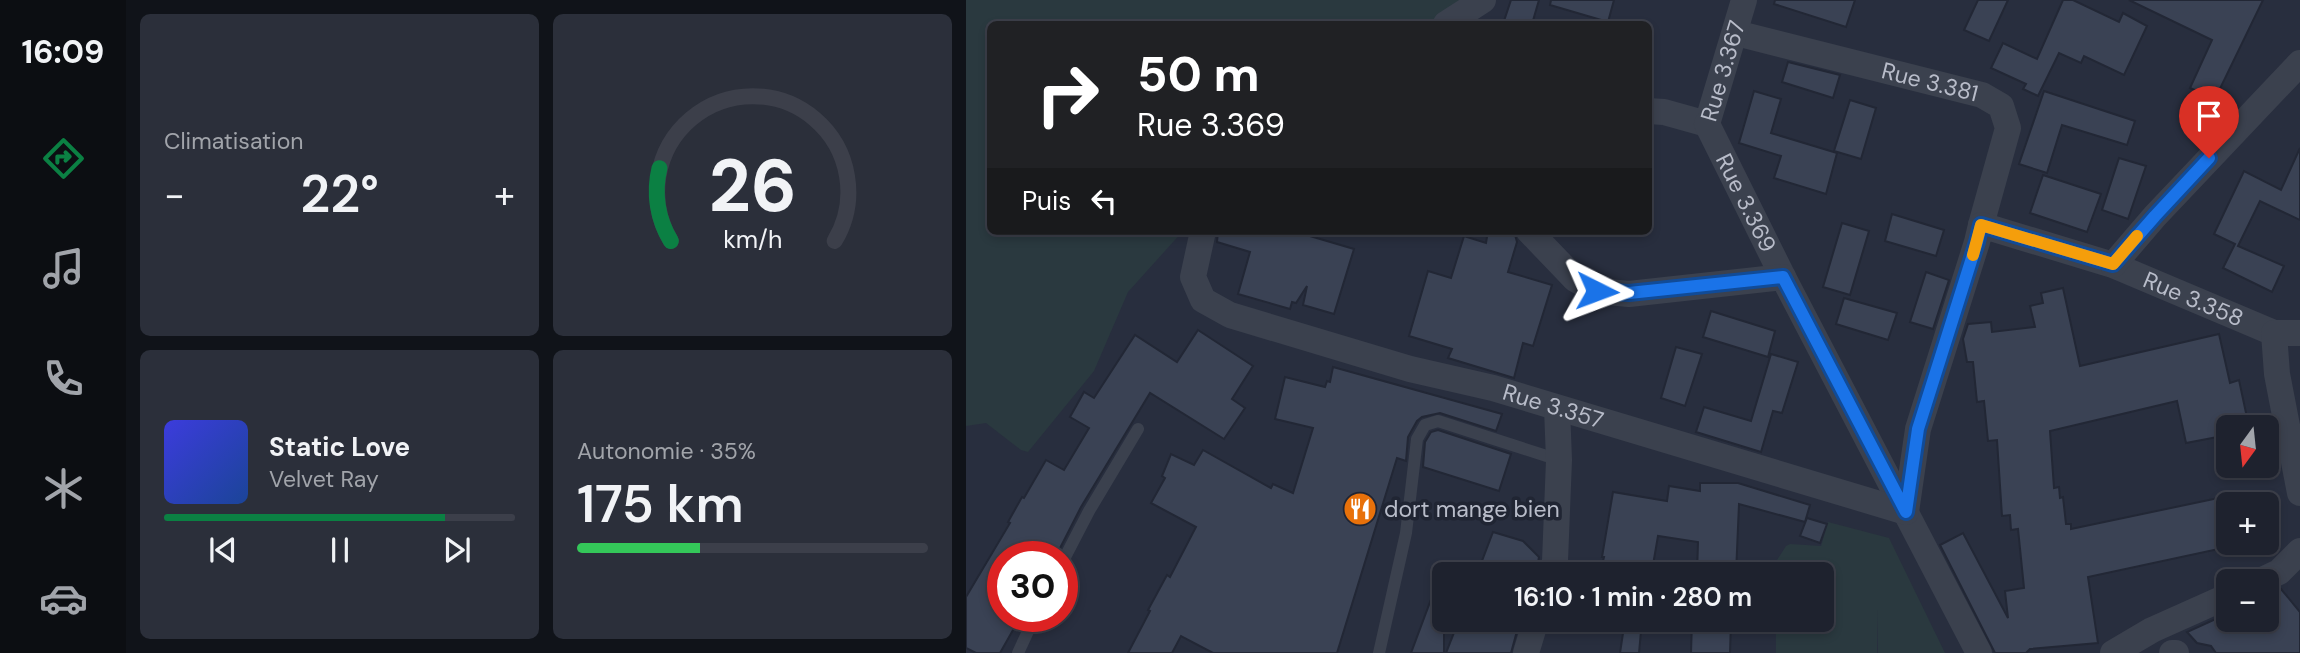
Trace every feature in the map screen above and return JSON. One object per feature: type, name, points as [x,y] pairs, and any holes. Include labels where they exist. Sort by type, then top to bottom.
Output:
[{"type":"street","points":[[1451,21],[1483,0]]},
{"type":"street","name":"Rue 3.367","points":[[1652,111],[1707,124],[1744,0]]},
{"type":"street","name":"Rue 3.381","points":[[1736,33],[1982,95],[2001,106],[2008,128],[1981,225]]},
{"type":"street","name":"Rue 3.358","points":[[2113,264],[2300,63]]},
{"type":"street","name":"Rue 3.369","points":[[1707,124],[1783,277],[1979,653]]},
{"type":"street","points":[[1906,512],[1918,429],[1981,225]]},
{"type":"street","name":"Rue 3.358","points":[[1981,225],[2113,264],[2287,333]]},
{"type":"street","name":"Rue 3.357","points":[[1202,235],[1193,277],[1203,300],[1230,315],[1410,369],[1493,388],[1906,512]]},
{"type":"street","points":[[1533,235],[1575,279],[1597,291],[1629,293],[1783,277]]},
{"type":"street","points":[[2287,333],[2277,374],[2300,493]]},
{"type":"street","points":[[1555,562],[1559,460],[1558,408]]},
{"type":"street","points":[[2279,572],[2300,551]]},
{"type":"street","points":[[2113,653],[2152,630],[2216,601]]},
{"type":"street","points":[[1526,653],[1532,632]]},
{"type":"lane","points":[[1379,653],[1406,533],[1417,439],[1425,425],[1438,421],[1559,460]]},
{"type":"lane","points":[[1074,541],[1138,429]]},
{"type":"lane","points":[[1018,653],[1028,632]]},
{"type":"shaded area","points":[[966,0],[1474,0],[1441,21],[987,21],[987,235],[1179,235],[1128,292],[1094,371],[1028,452],[1021,450],[986,423],[966,426]]},
{"type":"shaded area","points":[[1828,522],[1889,538],[1945,653],[1878,653],[1878,609],[1877,653],[1776,653],[1776,632],[1834,632],[1834,562],[1777,562],[1790,544],[1821,546]]},
{"type":"building","points":[[1511,0],[1539,0],[1533,21],[1504,21]]},
{"type":"building","points":[[1551,0],[1614,0],[1608,21],[1550,5]]},
{"type":"building","points":[[1775,0],[1855,0],[1846,27],[1774,4]]},
{"type":"building","points":[[1978,0],[2008,0],[1989,41],[1964,30]]},
{"type":"building","points":[[2063,0],[2073,0],[2119,22],[2123,13],[2147,26],[2124,75],[2084,56],[2081,63],[2059,53],[2038,96],[2023,89],[2026,84],[1991,68],[2003,43],[2037,59]]},
{"type":"building","points":[[2129,0],[2263,0],[2215,99],[2190,88],[2212,40]]},
{"type":"building","points":[[1788,62],[1840,75],[1833,98],[1782,82]]},
{"type":"building","points":[[1754,91],[1781,99],[1771,133],[1837,153],[1826,194],[1774,178],[1781,156],[1739,143]]},
{"type":"building","points":[[2044,91],[2135,121],[2127,145],[2062,125],[2047,173],[2019,164]]},
{"type":"building","points":[[1850,100],[1876,108],[1861,159],[1834,151]]},
{"type":"building","points":[[2300,148],[2300,220],[2260,201],[2238,246],[2284,266],[2272,292],[2223,268],[2235,244],[2214,234],[2244,171],[2281,190]]},
{"type":"building","points":[[2119,158],[2146,166],[2128,219],[2102,210]]},
{"type":"building","points":[[2043,175],[2101,194],[2087,232],[2030,213]]},
{"type":"building","points":[[1892,214],[1944,230],[1936,256],[1885,241]]},
{"type":"building","points":[[1842,223],[1869,231],[1850,295],[1823,287]]},
{"type":"building","points":[[1218,235],[1307,235],[1354,249],[1334,314],[1303,305],[1307,286],[1296,303],[1292,302],[1290,309],[1238,294],[1250,252],[1217,242]]},
{"type":"building","points":[[1487,235],[1515,235],[1517,242],[1508,272],[1552,285],[1533,346],[1523,343],[1514,378],[1448,358],[1452,349],[1409,336],[1428,271],[1451,278],[1464,236],[1486,243]]},
{"type":"building","points":[[1926,272],[1949,280],[1933,329],[1910,322]]},
{"type":"building","points":[[2063,288],[2080,366],[2219,334],[2230,383],[2239,380],[2246,415],[2216,415],[2216,437],[2186,443],[2177,401],[2050,431],[2054,488],[2059,487],[2066,524],[2071,524],[2071,529],[2216,499],[2216,550],[2088,577],[2098,643],[2030,649],[2026,653],[1995,653],[1940,545],[1963,533],[2008,618],[2005,591],[2024,588],[2018,529],[2011,530],[2010,515],[2002,516],[1997,440],[1988,441],[1984,401],[1977,402],[1973,362],[1967,362],[1963,339],[1968,324],[1991,322],[1992,332],[2035,327],[2030,306],[2043,303],[2041,293]]},
{"type":"building","points":[[1844,298],[1897,313],[1888,340],[1836,324]]},
{"type":"building","points":[[1711,311],[1775,331],[1768,357],[1703,337]]},
{"type":"building","points":[[1198,330],[1253,366],[1232,399],[1245,408],[1224,439],[1150,393],[1081,507],[1064,541],[999,541],[1022,497],[1024,498],[1046,460],[1064,470],[1089,428],[1070,417],[1084,392],[1094,398],[1135,335],[1177,362]]},
{"type":"building","points":[[1676,347],[1702,354],[1685,406],[1661,398]]},
{"type":"building","points":[[1771,354],[1798,362],[1782,413],[1773,411],[1761,452],[1696,432],[1704,407],[1751,421]]},
{"type":"building","points":[[1333,367],[1502,414],[1496,431],[1440,413],[1422,417],[1417,421],[1408,437],[1406,461],[1397,458],[1337,653],[1213,653],[1181,636],[1172,653],[1128,653],[1150,611],[1148,610],[1167,575],[1170,577],[1196,527],[1151,503],[1165,478],[1162,476],[1171,454],[1194,465],[1203,450],[1271,488],[1273,484],[1293,493],[1313,428],[1275,419],[1285,377],[1325,387],[1327,381],[1330,382]]},
{"type":"building","points":[[1438,430],[1511,454],[1499,491],[1423,467],[1425,442],[1431,432]]},
{"type":"building","points":[[1700,483],[1738,483],[1810,505],[1805,522],[1739,504],[1737,562],[1697,562],[1698,542],[1658,536],[1654,562],[1603,561],[1613,492],[1667,501],[1669,486],[1700,491]]},
{"type":"building","points":[[1807,518],[1827,524],[1820,543],[1800,536]]},
{"type":"building","points":[[1493,532],[1523,541],[1539,557],[1538,562],[1482,562]]},
{"type":"building","points":[[987,562],[987,632],[1012,632],[1000,653],[976,653],[966,648],[966,597]]},
{"type":"building","points":[[2281,589],[2300,612],[2300,653],[2216,653],[2211,646],[2197,643],[2187,632],[2216,619],[2216,632],[2279,632]]},
{"type":"building","points":[[1432,597],[1432,632],[1444,632],[1444,653],[1411,653]]},
{"type":"building","points":[[1454,632],[1517,632],[1511,653],[1446,653]]},
{"type":"building","points":[[1623,632],[1641,632],[1639,653],[1620,653]]},
{"type":"building","points":[[1692,632],[1731,632],[1730,653],[1691,653]]},
{"type":"slow traffic","points":[[1973,255],[1981,225],[2113,264],[2137,236]]},
{"type":"place","name":"dort mange bien","points":[[1360,509]]},
{"type":"route","points":[[1597,291],[1629,293],[1738,284],[1783,277],[1906,512],[1918,429],[1981,225],[2113,264],[2209,158]]}]
